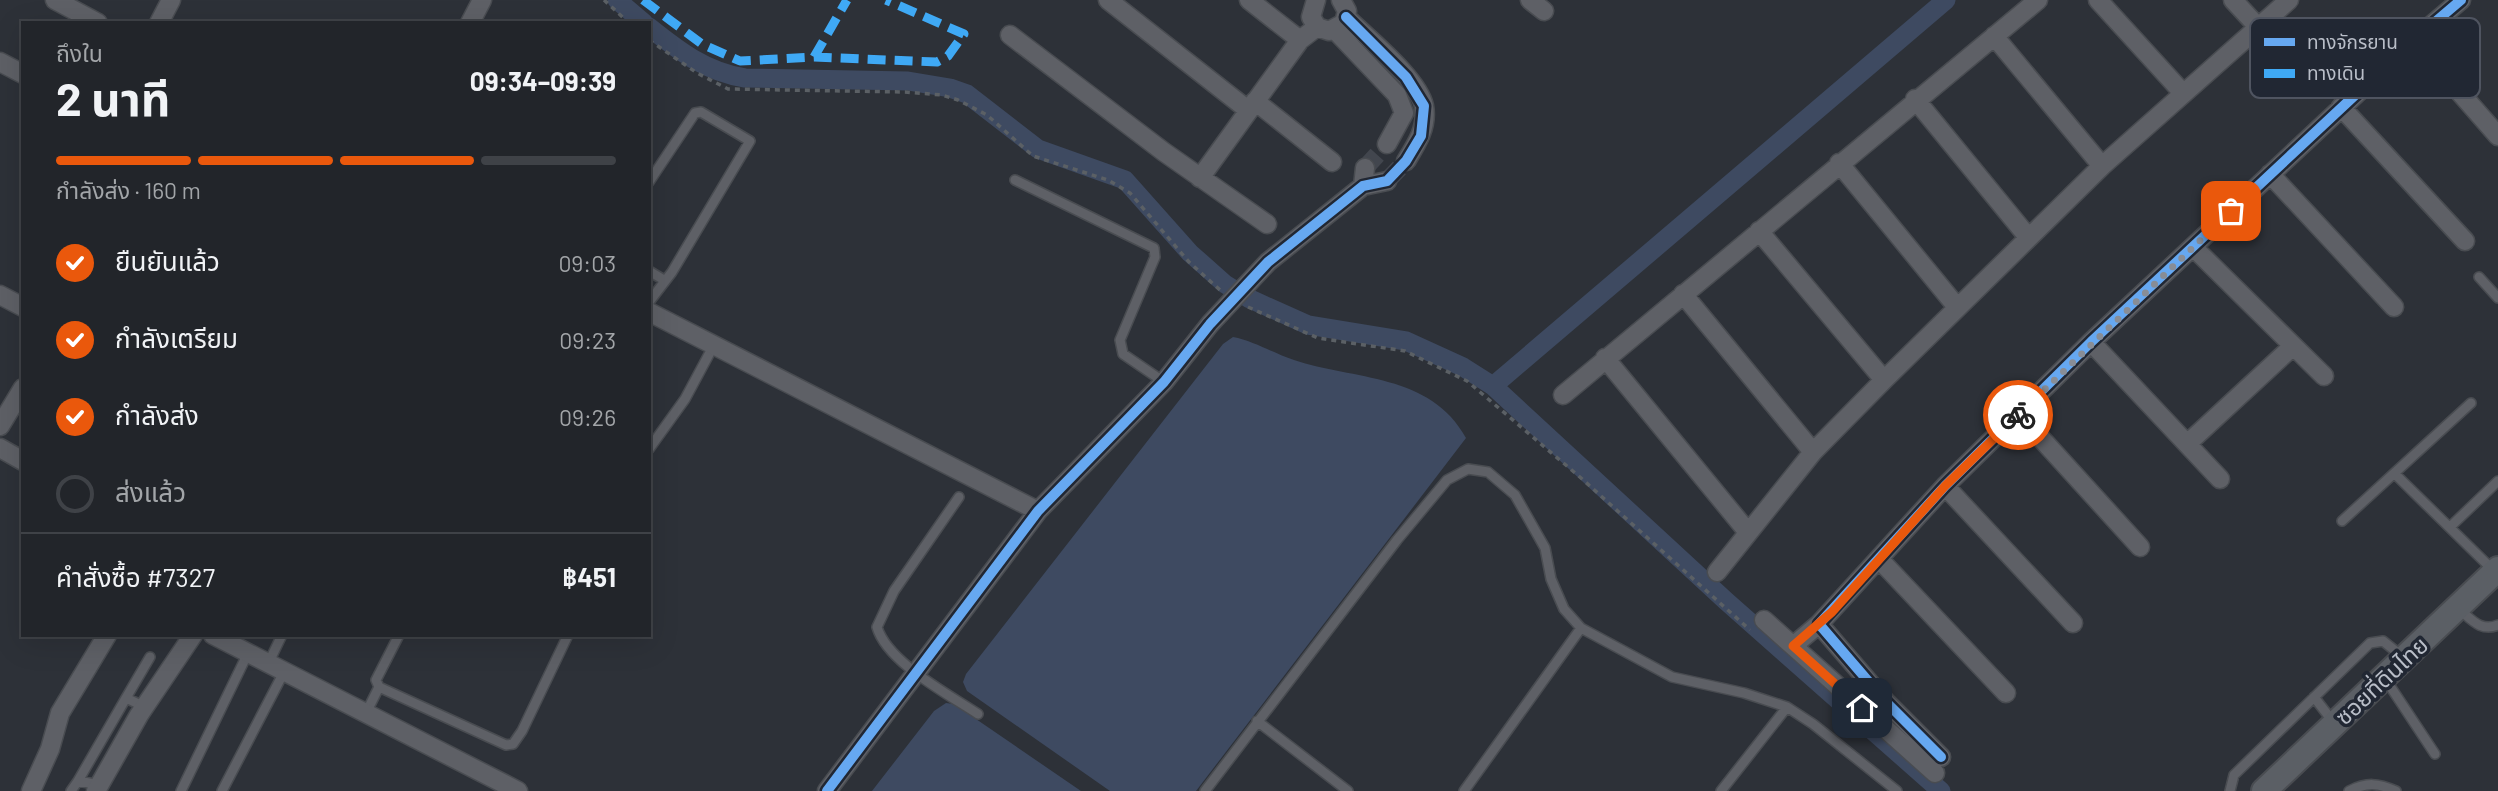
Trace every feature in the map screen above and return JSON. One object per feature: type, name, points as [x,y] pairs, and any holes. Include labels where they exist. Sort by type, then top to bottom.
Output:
[{"type":"street","points":[[55,0],[94,21]]},
{"type":"street","points":[[160,21],[171,0]]},
{"type":"street","points":[[471,21],[482,0]]},
{"type":"street","points":[[1108,0],[1332,162]]},
{"type":"street","points":[[1249,0],[1300,40]]},
{"type":"street","points":[[1316,0],[1311,11],[1335,18],[1406,77],[1424,106],[1421,136],[1406,161]]},
{"type":"street","points":[[1563,395],[1915,99],[2038,0]]},
{"type":"street","points":[[2098,0],[2182,92]]},
{"type":"street","points":[[2233,0],[2250,18]]},
{"type":"street","points":[[2269,18],[2288,0]]},
{"type":"street","points":[[2440,18],[2461,0]]},
{"type":"street","points":[[1200,178],[1300,40],[1335,18]]},
{"type":"street","points":[[1335,18],[1397,95],[1404,113],[1387,144]]},
{"type":"street","points":[[1010,35],[1200,178],[1267,224]]},
{"type":"street","points":[[1717,572],[1747,531],[1813,452],[1884,380],[2102,166],[2182,92],[2250,35]]},
{"type":"street","points":[[1994,36],[2102,166]]},
{"type":"street","points":[[0,62],[21,74]]},
{"type":"street","points":[[1793,646],[1819,624],[1880,560],[1945,486],[2091,342],[2351,98]]},
{"type":"street","points":[[2465,98],[2498,136]]},
{"type":"street","points":[[1915,99],[2028,237]]},
{"type":"street","points":[[2341,107],[2465,241]]},
{"type":"street","points":[[1839,163],[1957,307]]},
{"type":"street","points":[[1363,186],[1365,167]]},
{"type":"street","points":[[2270,174],[2394,307]]},
{"type":"street","points":[[827,791],[1038,511],[1164,382],[1210,324],[1268,262],[1363,186],[1387,181]]},
{"type":"street","points":[[1759,231],[1884,380]]},
{"type":"street","points":[[2193,247],[2324,376]]},
{"type":"street","points":[[1683,294],[1813,452]]},
{"type":"street","points":[[0,295],[21,306]]},
{"type":"street","points":[[651,313],[1038,511]]},
{"type":"street","points":[[2091,342],[2220,479]]},
{"type":"street","points":[[2187,444],[2293,346]]},
{"type":"street","points":[[1605,358],[1747,531]]},
{"type":"street","points":[[0,426],[21,391]]},
{"type":"street","points":[[2019,414],[2140,547]]},
{"type":"street","points":[[0,448],[21,460]]},
{"type":"street","points":[[1945,486],[2073,623]]},
{"type":"street","points":[[1880,560],[2006,693]]},
{"type":"street","name":"ซอยที่ดินไทย","points":[[2264,791],[2497,570]]},
{"type":"street","points":[[1760,628],[1793,646],[1938,765],[1819,624]]},
{"type":"street","points":[[31,791],[47,757],[60,713],[106,637]]},
{"type":"street","points":[[98,788],[145,707],[192,637]]},
{"type":"street","points":[[217,637],[518,791]]},
{"type":"lane","points":[[651,179],[695,113],[701,112],[750,141],[651,299]]},
{"type":"lane","points":[[1015,180],[1154,248],[1155,257],[1120,340],[1120,347],[1123,354],[1164,382]]},
{"type":"lane","points":[[651,272],[664,280]]},
{"type":"lane","points":[[2479,277],[2498,298]]},
{"type":"lane","points":[[651,446],[685,399],[714,345]]},
{"type":"lane","points":[[2342,521],[2471,403]]},
{"type":"lane","points":[[1205,791],[1396,540],[1447,480],[1468,469],[1488,472],[1515,495],[1545,548],[1551,579],[1564,609],[1581,628],[1672,677],[1744,693],[1787,707],[1814,724],[1897,791]]},
{"type":"lane","points":[[2395,474],[2497,570]]},
{"type":"lane","points":[[2450,527],[2498,481]]},
{"type":"lane","points":[[959,497],[894,591],[877,626],[880,637],[890,649],[916,672],[978,714]]},
{"type":"lane","points":[[2459,608],[2479,626],[2487,629],[2498,625]]},
{"type":"lane","points":[[1464,791],[1581,628]]},
{"type":"lane","points":[[222,791],[276,668],[282,637]]},
{"type":"lane","points":[[398,637],[376,680],[379,687],[506,745],[513,744],[522,731],[567,637]]},
{"type":"lane","points":[[2230,791],[2234,775],[2376,640],[2390,645],[2405,659]]},
{"type":"lane","points":[[181,791],[248,653]]},
{"type":"lane","points":[[71,791],[150,657]]},
{"type":"lane","points":[[2385,678],[2435,754]]},
{"type":"lane","points":[[366,713],[379,687]]},
{"type":"lane","points":[[2314,697],[2336,724]]},
{"type":"lane","points":[[126,698],[145,707]]},
{"type":"lane","points":[[1721,791],[1787,707]]},
{"type":"lane","points":[[1257,721],[1348,791]]},
{"type":"lane","points":[[78,781],[98,788]]},
{"type":"lane","points":[[2349,791],[2362,785],[2381,784],[2396,791]]},
{"type":"path","points":[[604,0],[627,21]]},
{"type":"path","points":[[651,41],[697,73],[728,89],[905,92],[942,95],[958,100],[986,115],[1033,156],[1108,180],[1130,193],[1189,262],[1223,292]]},
{"type":"path","points":[[1243,304],[1318,338],[1405,351],[1478,388],[1760,628]]},
{"type":"water","points":[[1233,337],[1294,360],[1412,390],[1433,401],[1451,417],[1466,438],[1196,791],[1110,791],[967,691],[963,682],[966,674],[1223,344]]},
{"type":"water","points":[[946,703],[954,704],[1081,791],[872,791],[934,711]]},
{"type":"waterway","points":[[617,0],[642,21]]},
{"type":"waterway","points":[[1493,386],[1946,0]]},
{"type":"waterway","points":[[651,29],[705,66],[745,78],[908,81],[950,88],[967,94],[1038,149],[1125,180],[1190,253],[1225,284],[1248,298],[1308,325],[1406,341],[1463,367],[1493,386],[1726,601],[1941,791]]},
{"type":"tunnel","points":[[1365,168],[1387,144]]},
{"type":"tunnel","points":[[1387,181],[1406,161]]},
{"type":"marked path","points":[[643,0],[702,44],[740,61],[814,57],[937,62],[948,56],[964,34],[886,0]]},
{"type":"marked path","points":[[814,57],[847,0]]},
{"type":"cycle path","points":[[2440,18],[2461,0]]},
{"type":"cycle path","points":[[827,791],[1038,511],[1164,382],[1210,324],[1268,262],[1363,186],[1387,181],[1406,161],[1421,136],[1424,106],[1406,77],[1346,17]]},
{"type":"cycle path","points":[[1941,757],[1887,703],[1819,624],[1945,486],[2091,342],[2352,98]]},
{"type":"way so far","points":[[2018,415],[2091,342],[2231,211]]},
{"type":"route","points":[[1862,708],[1793,646],[1832,612],[1945,486],[2018,415]]}]
